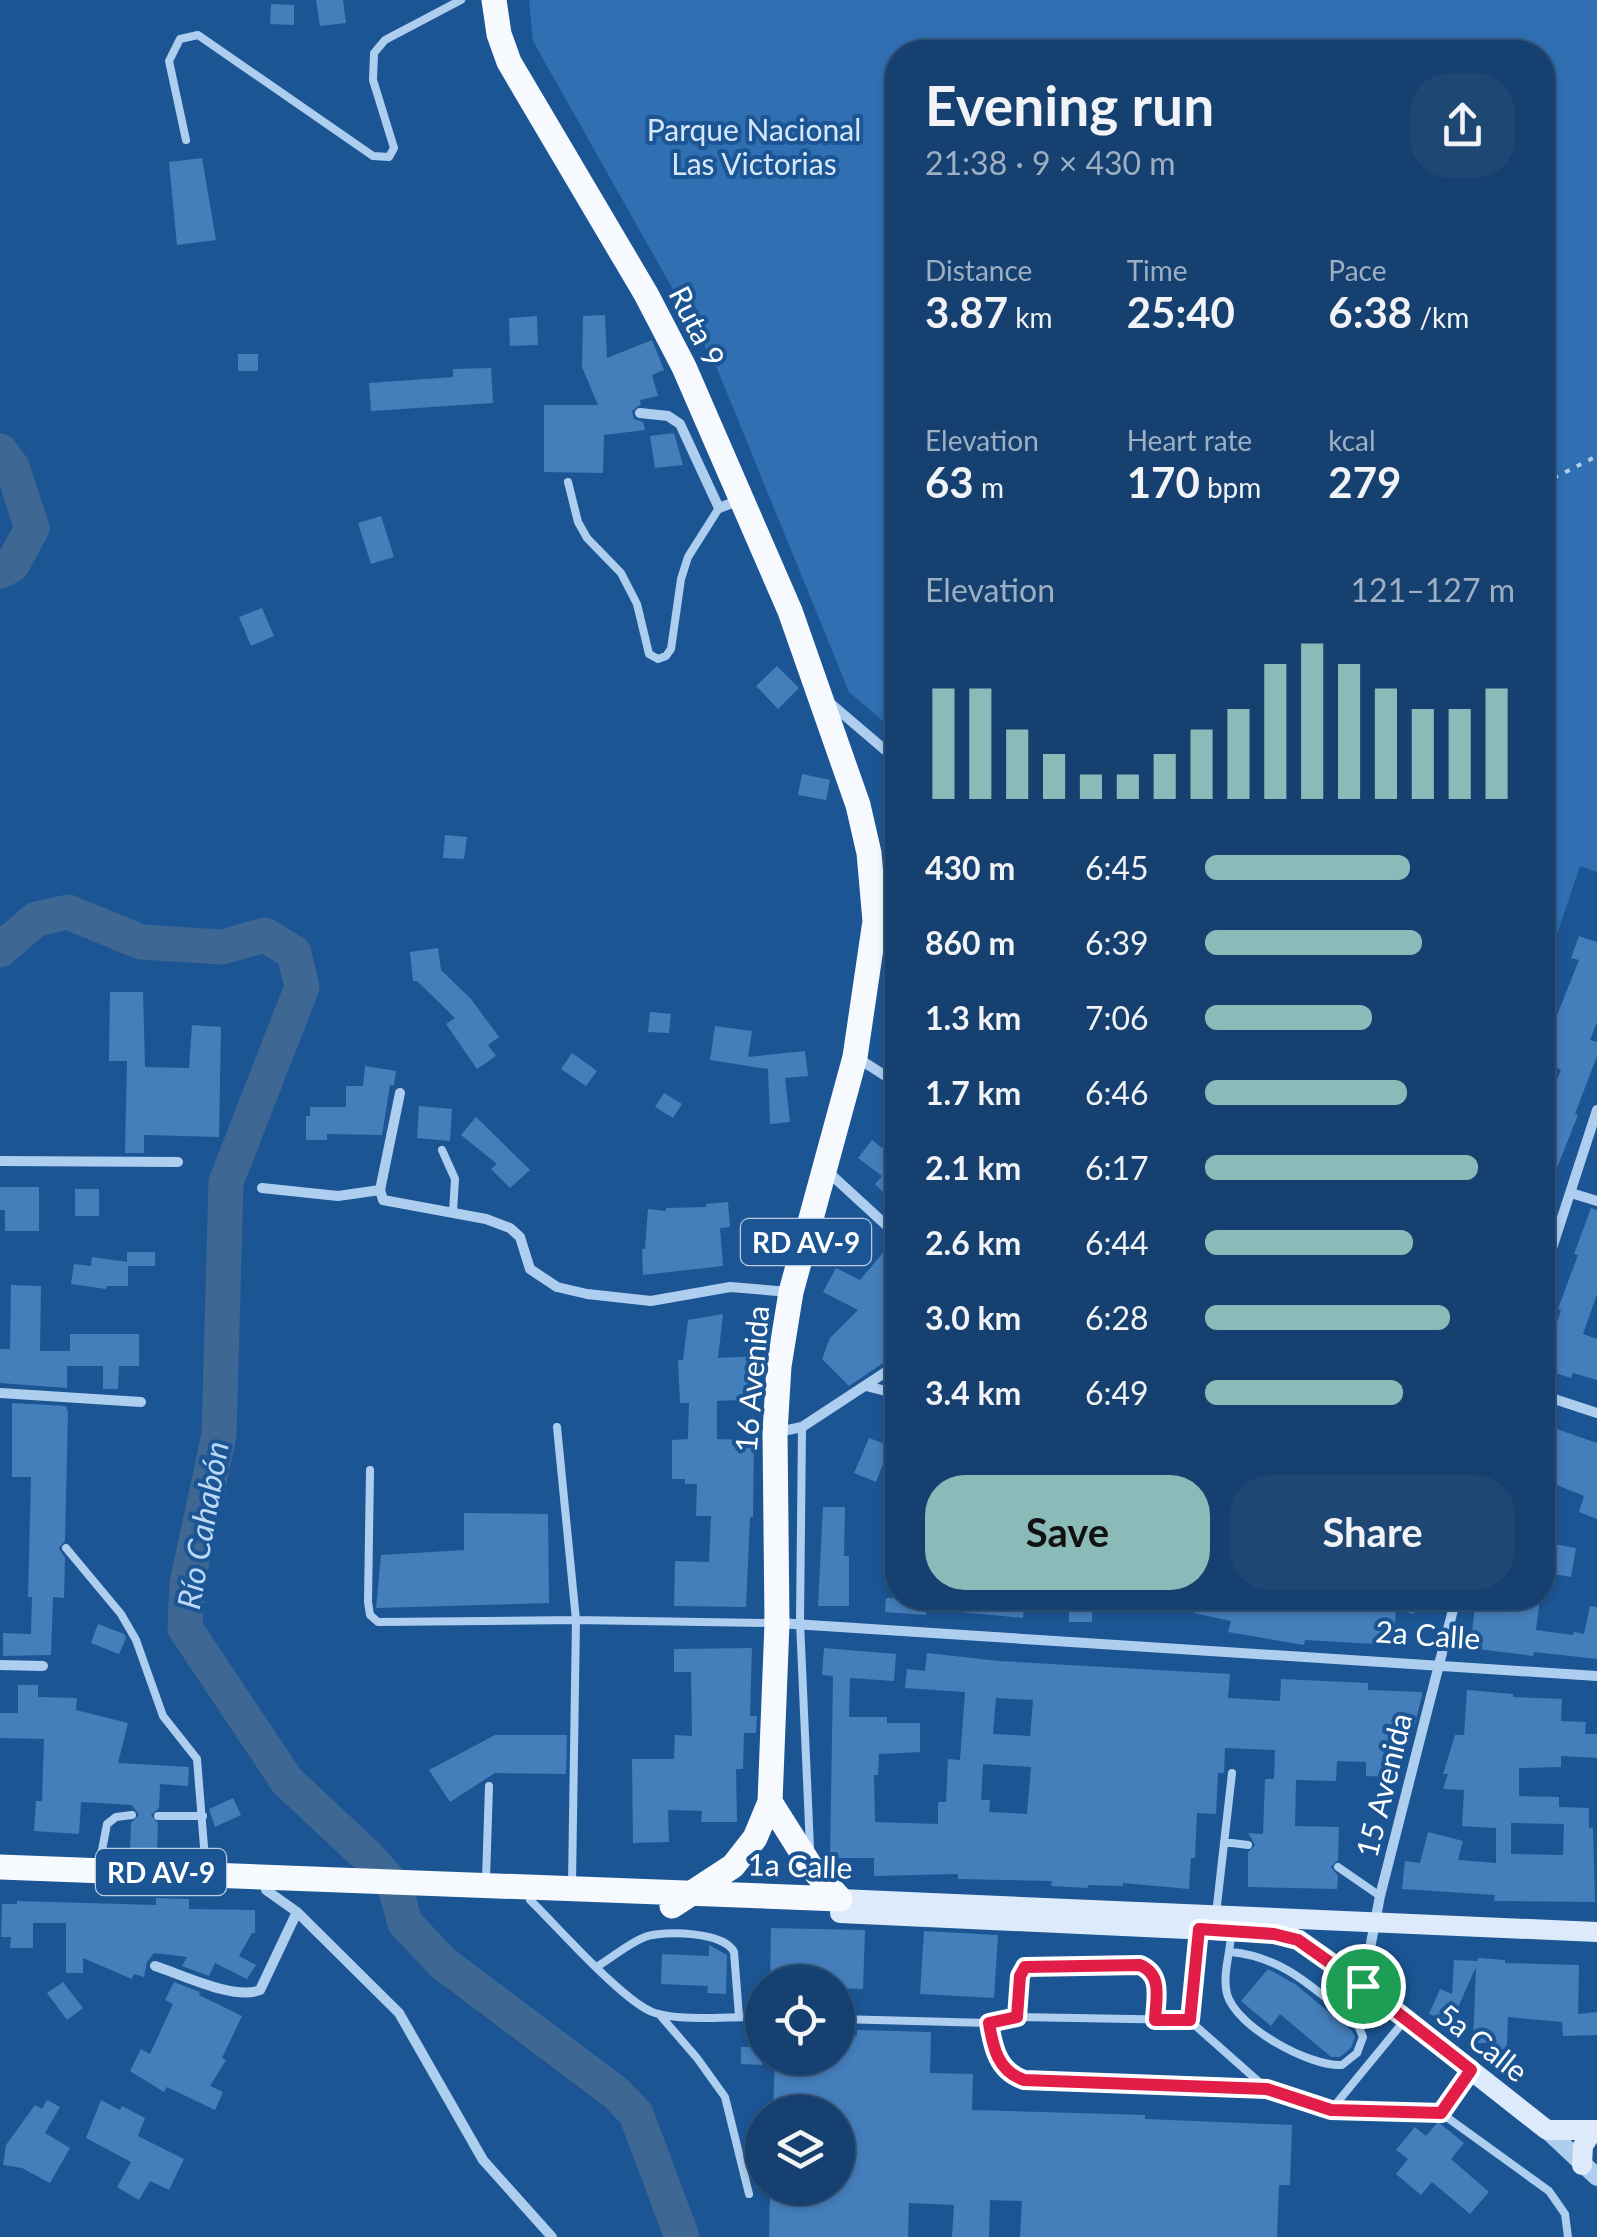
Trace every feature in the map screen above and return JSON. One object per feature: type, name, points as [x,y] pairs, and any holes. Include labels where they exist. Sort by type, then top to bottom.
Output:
[{"type":"main road","name":"Ruta 9","points":[[494,0],[499,34],[509,62],[646,294],[684,368],[730,504],[790,610],[820,694]]},
{"type":"main road","name":"16 Avenida","points":[[820,694],[858,805],[885,924]]},
{"type":"main road","name":"16 Avenida","points":[[685,1902],[744,1853],[764,1821],[770,1802],[788,1623],[775,1432],[779,1366],[792,1292],[885,932]]},
{"type":"main road","points":[[770,1802],[840,1906]]},
{"type":"main road","name":"1a Calle","points":[[0,1867],[206,1873],[323,1885],[441,1889],[530,1900],[1216,1914],[1597,1932]]},
{"type":"main road","name":"1a Calle","points":[[0,1881],[266,1890],[323,1885]]},
{"type":"main road","name":"1a Calle","points":[[441,1889],[486,1883],[572,1887],[685,1902]]},
{"type":"main road","name":"1a Calle","points":[[840,1906],[1199,1929],[1231,1941],[1274,1934]]},
{"type":"main road","name":"5a Calle","points":[[1274,1934],[1298,1940],[1363,1986],[1547,2130]]},
{"type":"main road","points":[[1547,2130],[1595,2130]]},
{"type":"main road","points":[[1589,2171],[1583,2146],[1595,2130]]},
{"type":"street","points":[[640,413],[668,416],[680,424],[730,504]]},
{"type":"street","points":[[820,694],[885,749]]},
{"type":"street","points":[[855,1057],[885,1076]]},
{"type":"street","points":[[400,1093],[380,1190],[383,1200],[453,1212],[510,1228],[520,1237],[530,1269],[558,1286],[587,1294],[651,1301],[730,1287],[792,1292]]},
{"type":"street","points":[[1555,1239],[1597,1110]]},
{"type":"street","points":[[0,1162],[178,1162]]},
{"type":"street","points":[[826,1170],[885,1224]]},
{"type":"street","points":[[262,1188],[338,1196],[380,1190]]},
{"type":"street","points":[[1570,1192],[1597,1201]]},
{"type":"street","points":[[775,1432],[802,1427],[885,1373]]},
{"type":"street","points":[[866,1386],[885,1391]]},
{"type":"street","points":[[0,1393],[142,1402]]},
{"type":"street","points":[[1555,1400],[1594,1410]]},
{"type":"street","name":"15 Avenida","points":[[1363,1986],[1380,1896],[1453,1610]]},
{"type":"street","name":"2a Calle","points":[[788,1623],[1597,1676]]},
{"type":"street","points":[[0,1665],[44,1666]]},
{"type":"street","points":[[266,1890],[297,1912],[398,2014],[483,2160],[552,2237]]},
{"type":"street","points":[[155,1966],[236,1993],[254,1993],[260,1990],[297,1912]]},
{"type":"street","name":"5a Calle","points":[[1547,2130],[1589,2171]]},
{"type":"lane","points":[[186,140],[169,61],[176,43],[192,35],[203,37],[373,156],[389,158],[394,148],[375,90],[374,53],[385,40],[461,0]]},
{"type":"lane","points":[[568,482],[578,522],[587,538],[621,573],[642,622],[648,654],[658,660],[671,649],[681,579],[688,558],[730,504]]},
{"type":"lane","points":[[442,1150],[455,1180],[453,1212]]},
{"type":"lane","points":[[558,1427],[576,1620],[572,1887]]},
{"type":"lane","name":"16 Avenida","points":[[802,1427],[788,1623],[811,1867]]},
{"type":"lane","points":[[370,1470],[368,1602],[369,1612],[382,1624],[576,1620],[788,1623]]},
{"type":"lane","points":[[66,1548],[121,1614],[136,1640],[164,1716],[197,1760],[206,1873]]},
{"type":"lane","points":[[1216,1914],[1232,1773]]},
{"type":"lane","points":[[486,1883],[490,1786]]},
{"type":"lane","points":[[99,1870],[107,1824],[116,1817],[132,1815]]},
{"type":"lane","points":[[158,1816],[203,1816]]},
{"type":"lane","points":[[1224,1842],[1248,1844]]},
{"type":"lane","points":[[1338,1866],[1380,1896]]},
{"type":"lane","points":[[530,1900],[631,1999],[659,2014],[697,2058],[725,2096],[745,2178]]},
{"type":"lane","points":[[1190,2020],[1199,1929]]},
{"type":"lane","points":[[598,1966],[645,1937],[679,1934],[718,1938],[730,1944],[734,1952],[740,2016]]},
{"type":"lane","points":[[1231,1941],[1280,1964],[1357,2023],[1363,2037],[1357,2053],[1342,2065],[1316,2062],[1256,2028],[1234,2009],[1228,1998],[1226,1970],[1231,1941]]},
{"type":"lane","points":[[1017,2017],[1020,1976],[1025,1967],[1140,1965],[1149,1969],[1156,1981],[1155,2020]]},
{"type":"lane","points":[[659,2014],[745,2016]]},
{"type":"lane","points":[[855,2019],[989,2023],[1017,2017],[1190,2020],[1267,2089]]},
{"type":"lane","points":[[1331,2110],[1405,2018]]},
{"type":"lane","points":[[989,2023],[996,2054],[1005,2069],[1024,2080],[1267,2089],[1331,2110],[1441,2113],[1549,2191],[1565,2214],[1568,2237]]},
{"type":"lane","points":[[1441,2113],[1471,2070]]},
{"type":"path","points":[[1555,477],[1597,456]]},
{"type":"green space","name":"Parque Nacional Las Victorias","points":[[529,0],[1597,0],[1597,872],[1580,866],[1555,940],[1555,40],[885,40],[885,723],[849,692],[716,366],[533,41]]},
{"type":"building","points":[[316,0],[343,0],[346,23],[320,26]]},
{"type":"building","points":[[271,4],[294,5],[294,25],[270,24]]},
{"type":"building","points":[[202,158],[216,240],[177,245],[169,162]]},
{"type":"building","points":[[605,315],[607,358],[652,340],[664,370],[652,375],[658,396],[640,400],[641,404],[632,411],[645,430],[604,435],[603,473],[544,472],[544,405],[598,405],[582,367],[583,316]]},
{"type":"building","points":[[537,316],[538,345],[510,346],[509,318]]},
{"type":"building","points":[[238,354],[258,354],[258,371],[238,371]]},
{"type":"building","points":[[491,368],[493,403],[371,411],[369,383],[453,377],[453,369]]},
{"type":"building","points":[[674,433],[683,465],[655,468],[650,436]]},
{"type":"building","points":[[381,516],[394,557],[371,564],[358,523]]},
{"type":"building","points":[[262,608],[274,636],[251,646],[239,617]]},
{"type":"building","points":[[777,666],[799,688],[778,709],[756,686]]},
{"type":"building","points":[[802,774],[830,780],[826,800],[798,795]]},
{"type":"building","points":[[445,835],[467,837],[464,859],[443,858]]},
{"type":"building","points":[[1579,936],[1597,942],[1597,1022],[1590,1040],[1597,1042],[1597,1056],[1555,1172],[1555,1084],[1561,1070],[1555,1067],[1555,1020],[1579,960],[1571,958]]},
{"type":"building","points":[[438,948],[441,970],[471,999],[499,1037],[488,1045],[496,1056],[477,1069],[446,1024],[455,1018],[413,981],[410,952]]},
{"type":"building","points":[[110,992],[143,992],[145,1067],[189,1068],[192,1025],[221,1027],[219,1137],[144,1135],[144,1153],[125,1153],[127,1061],[109,1061]]},
{"type":"building","points":[[650,1012],[671,1014],[669,1033],[648,1032]]},
{"type":"building","points":[[715,1026],[752,1031],[748,1057],[805,1051],[808,1076],[785,1078],[790,1122],[770,1124],[768,1069],[710,1060]]},
{"type":"building","points":[[572,1053],[597,1071],[586,1086],[561,1069]]},
{"type":"building","points":[[365,1066],[396,1071],[382,1135],[327,1134],[327,1140],[306,1140],[310,1107],[346,1107],[346,1086],[363,1086]]},
{"type":"building","points":[[664,1093],[682,1104],[673,1118],[655,1107]]},
{"type":"building","points":[[419,1106],[452,1109],[450,1141],[417,1138]]},
{"type":"building","points":[[476,1117],[530,1170],[510,1188],[491,1169],[497,1164],[461,1135]]},
{"type":"building","points":[[872,1140],[882,1148],[885,1144],[885,1194],[875,1184],[882,1176],[858,1158]]},
{"type":"building","points":[[0,1187],[39,1187],[39,1231],[5,1231]]},
{"type":"building","points":[[75,1189],[99,1189],[99,1216],[75,1216]]},
{"type":"building","points":[[728,1202],[730,1227],[720,1228],[723,1266],[643,1275],[648,1209],[666,1211]]},
{"type":"building","points":[[1591,1208],[1597,1210],[1597,1294],[1583,1334],[1597,1339],[1597,1380],[1555,1373],[1555,1329],[1561,1310],[1558,1309],[1578,1255],[1574,1254]]},
{"type":"building","points":[[885,1250],[885,1362],[849,1386],[822,1359],[830,1338],[858,1310],[823,1292],[836,1268],[860,1280]]},
{"type":"building","points":[[127,1252],[155,1252],[155,1266],[128,1266],[128,1286],[106,1289],[71,1284],[74,1264],[91,1266],[92,1257],[127,1262]]},
{"type":"building","points":[[11,1285],[41,1286],[40,1351],[70,1351],[70,1334],[139,1334],[139,1366],[119,1366],[118,1389],[103,1389],[103,1366],[67,1366],[67,1388],[0,1383],[0,1349],[10,1349]]},
{"type":"building","points":[[723,1314],[718,1358],[756,1356],[759,1399],[717,1401],[717,1439],[754,1440],[746,1607],[674,1606],[675,1561],[709,1562],[711,1516],[696,1516],[697,1484],[672,1479],[672,1440],[688,1439],[689,1403],[680,1403],[678,1360],[683,1360],[688,1320]]},
{"type":"building","points":[[12,1403],[66,1406],[68,1412],[65,1541],[59,1548],[65,1558],[64,1598],[53,1597],[51,1655],[3,1656],[3,1633],[31,1634],[31,1477],[12,1477]]},
{"type":"building","points":[[1555,1428],[1597,1443],[1597,1519],[1579,1512],[1584,1496],[1555,1484]]},
{"type":"building","points":[[869,1438],[885,1444],[885,1465],[876,1482],[854,1473]]},
{"type":"building","points":[[823,1507],[845,1507],[849,1606],[818,1606]]},
{"type":"building","points":[[464,1513],[548,1514],[549,1603],[376,1608],[381,1555],[464,1550]]},
{"type":"building","points":[[1555,1544],[1576,1548],[1571,1577],[1555,1574]]},
{"type":"building","points":[[1590,1606],[1597,1607],[1597,1659],[1470,1648],[1475,1610],[1538,1610],[1536,1630],[1573,1635],[1584,1634]]},
{"type":"building","points":[[885,1610],[926,1610],[926,1615]]},
{"type":"building","points":[[960,1610],[1024,1610],[1023,1618]]},
{"type":"building","points":[[1069,1610],[1092,1610],[1092,1622],[1069,1622]]},
{"type":"building","points":[[1396,1610],[1393,1645],[1305,1640],[1304,1645],[1228,1632],[1231,1621],[1194,1613]]},
{"type":"building","points":[[98,1624],[124,1634],[119,1654],[91,1643]]},
{"type":"building","points":[[752,1648],[750,1716],[757,1716],[756,1733],[744,1733],[743,1769],[736,1769],[737,1822],[701,1822],[702,1811],[668,1810],[669,1842],[633,1843],[632,1759],[674,1759],[675,1735],[692,1736],[691,1672],[674,1672],[674,1649]]},
{"type":"building","points":[[824,1648],[896,1654],[894,1681],[850,1678],[849,1717],[887,1717],[887,1723],[920,1723],[920,1752],[879,1754],[878,1775],[874,1775],[875,1822],[938,1824],[938,1802],[946,1802],[948,1759],[960,1760],[965,1692],[905,1688],[907,1669],[925,1671],[927,1653],[999,1661],[1230,1674],[1228,1698],[1280,1701],[1281,1679],[1368,1683],[1368,1690],[1422,1692],[1422,1696],[1414,1727],[1393,1726],[1392,1777],[1366,1776],[1366,1762],[1337,1761],[1336,1781],[1296,1780],[1295,1826],[1339,1827],[1338,1860],[1331,1867],[1338,1876],[1337,1889],[1248,1887],[1248,1852],[1255,1845],[1248,1833],[1263,1834],[1265,1779],[1274,1779],[1275,1750],[1225,1748],[1224,1773],[1218,1773],[1216,1814],[1197,1813],[1189,1889],[1123,1883],[1088,1888],[1051,1886],[1052,1881],[958,1879],[958,1874],[874,1876],[874,1858],[830,1858],[833,1676],[822,1675]],"holes":[[[996,1698],[1033,1700],[1030,1736],[993,1734]],[[983,1764],[1031,1767],[1027,1814],[989,1812],[990,1800],[981,1800]]]},
{"type":"building","points":[[18,1685],[38,1685],[38,1697],[77,1698],[76,1710],[128,1723],[118,1763],[189,1767],[188,1786],[160,1784],[159,1808],[151,1815],[158,1823],[157,1851],[130,1850],[131,1823],[139,1815],[132,1805],[81,1802],[79,1834],[34,1831],[36,1801],[42,1801],[44,1739],[0,1738],[0,1713],[18,1713]]},
{"type":"building","points":[[1467,1690],[1562,1699],[1561,1721],[1586,1722],[1585,1734],[1597,1734],[1597,1758],[1561,1756],[1561,1767],[1519,1768],[1519,1796],[1559,1797],[1559,1807],[1589,1808],[1595,1902],[1494,1901],[1495,1895],[1402,1889],[1405,1861],[1420,1863],[1428,1832],[1463,1841],[1458,1860],[1496,1863],[1496,1828],[1462,1826],[1464,1790],[1443,1789],[1448,1774],[1443,1774],[1455,1735],[1464,1735]],"holes":[[[1511,1823],[1564,1824],[1563,1855],[1511,1854]]]},
{"type":"building","points":[[495,1735],[567,1735],[566,1774],[495,1773],[450,1802],[429,1770]]},
{"type":"building","points":[[233,1798],[241,1815],[215,1827],[209,1809]]},
{"type":"building","points":[[156,1898],[189,1899],[189,1909],[255,1910],[255,1933],[239,1956],[256,1965],[247,1979],[215,1963],[209,1976],[182,1966],[187,1957],[154,1953],[144,1977],[134,1974],[132,1979],[83,1958],[83,1973],[66,1973],[66,1923],[33,1923],[33,1948],[10,1948],[11,1937],[1,1937],[2,1904],[17,1901],[156,1905]]},
{"type":"building","points":[[771,1928],[865,1930],[863,1989],[855,1989],[855,1965],[770,1965]]},
{"type":"building","points":[[924,1931],[998,1935],[994,1998],[920,1994]]},
{"type":"building","points":[[709,1945],[727,1955],[726,1994],[707,1993],[708,1986],[661,1984],[662,1954],[709,1956]]},
{"type":"building","points":[[1478,1958],[1505,1963],[1579,1965],[1578,2014],[1597,2012],[1597,2035],[1563,2036],[1562,2022],[1508,2017],[1506,2068],[1491,2067],[1492,2043],[1473,2043],[1476,1967],[1451,2023],[1429,2014],[1440,1989],[1452,1994],[1454,1960]]},
{"type":"building","points":[[1268,1969],[1295,1984],[1352,2031],[1355,2037],[1351,2048],[1340,2057],[1331,2057],[1280,2014],[1271,2026],[1241,2001]]},
{"type":"building","points":[[63,1982],[83,2008],[67,2020],[47,1993]]},
{"type":"building","points":[[174,1982],[242,2016],[222,2058],[226,2060],[210,2086],[223,2092],[215,2110],[167,2087],[164,2092],[130,2071],[141,2049],[150,2054],[173,2004],[165,2000]]},
{"type":"building","points":[[857,2030],[931,2032],[930,2073],[973,2074],[972,2110],[1145,2115],[1145,2119],[1292,2125],[1290,2185],[1279,2185],[1277,2237],[1020,2237],[1022,2201],[990,2200],[989,2237],[952,2237],[954,2205],[909,2203],[908,2237],[769,2237],[770,2205],[855,2205],[855,2095],[774,2095],[774,2075],[855,2075]]},
{"type":"building","points":[[741,2047],[745,2047],[745,2064],[741,2064]]},
{"type":"building","points":[[47,2100],[60,2107],[45,2133],[70,2148],[50,2183],[22,2168],[3,2165],[6,2145],[35,2105],[42,2109]]},
{"type":"building","points":[[101,2100],[145,2118],[138,2136],[184,2159],[169,2190],[150,2181],[139,2200],[117,2187],[131,2162],[86,2138]]},
{"type":"building","points":[[1438,2122],[1464,2143],[1451,2159],[1489,2192],[1470,2214],[1432,2182],[1421,2195],[1396,2174],[1408,2159],[1396,2150],[1415,2127],[1426,2136]]},
{"type":"waterway","name":"Río Cahabón","points":[[0,451],[12,467],[32,528],[12,565],[0,571]]},
{"type":"waterway","name":"Río Cahabón","points":[[0,950],[36,919],[68,912],[141,942],[222,947],[265,935],[294,953],[302,987],[226,1182],[219,1435],[187,1583],[185,1628],[287,1781],[395,1887],[405,1923],[443,1963],[616,2093],[636,2114],[682,2237]]},
{"type":"route","points":[[1199,1929],[1274,1934],[1298,1940],[1363,1986],[1471,2070],[1441,2113],[1331,2110],[1267,2089],[1024,2080],[1005,2069],[996,2054],[989,2023],[1017,2017],[1020,1976],[1025,1967],[1032,1965],[1140,1965],[1155,1977],[1155,2020],[1190,2020],[1199,1929]]}]
